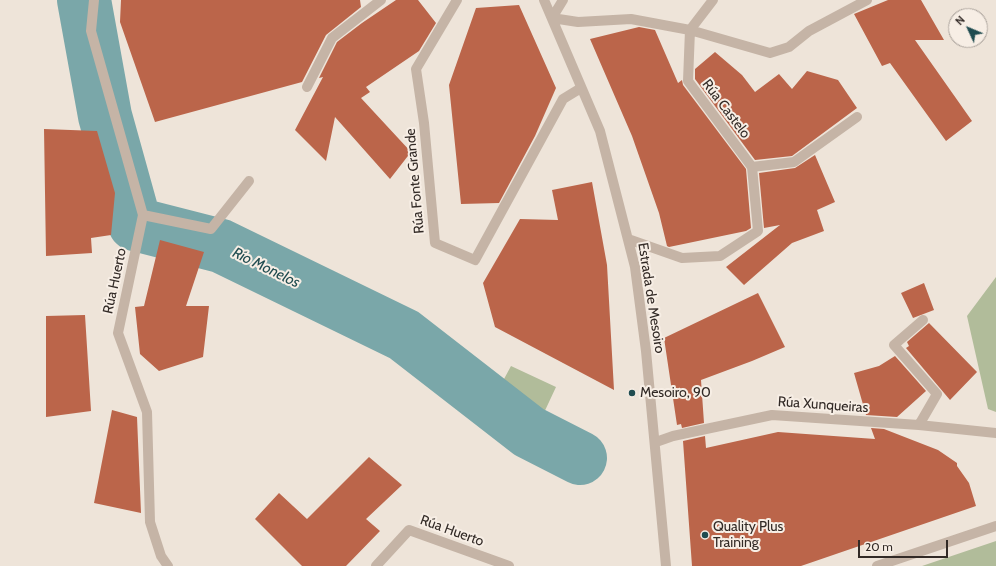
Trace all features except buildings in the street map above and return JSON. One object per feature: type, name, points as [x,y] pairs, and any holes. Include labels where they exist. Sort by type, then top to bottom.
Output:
[{"type":"street","name":"Rúa Huerto","points":[[94,0],[92,31],[143,215],[118,333],[147,412],[150,522],[161,556],[168,566]]},
{"type":"street","points":[[307,87],[332,38],[381,0]]},
{"type":"street","name":"Rúa Fonte Grande","points":[[456,0],[416,69],[424,123],[435,243],[475,260],[563,99],[581,88]]},
{"type":"street","name":"Estrada de Mesoiro","points":[[544,0],[600,131],[635,267],[656,442],[666,566]]},
{"type":"street","points":[[563,0],[552,18],[578,22],[631,19],[690,30],[770,53],[789,47],[809,31],[866,0]]},
{"type":"street","points":[[690,30],[713,0]]},
{"type":"street","name":"Rúa Castelo","points":[[690,30],[688,81],[752,167]]},
{"type":"street","points":[[628,239],[682,258],[720,256],[758,231],[752,167],[794,162],[856,117]]},
{"type":"street","points":[[143,215],[211,229],[249,180]]},
{"type":"street","points":[[920,425],[937,394],[894,345],[923,320]]},
{"type":"street","name":"Rúa Xunqueiras","points":[[656,442],[673,436],[772,415],[920,425],[996,433]]},
{"type":"street","points":[[876,566],[996,526]]},
{"type":"street","name":"Rúa Huerto","points":[[376,566],[409,530],[510,566]]},
{"type":"green space","points":[[996,277],[996,412],[988,409],[967,316]]},
{"type":"green space","points":[[511,366],[556,387],[542,417],[497,392]]},
{"type":"green space","points":[[996,541],[996,566],[922,566]]},
{"type":"waterway","name":"Río Monelos","points":[[84,0],[105,116],[135,224],[221,246],[404,335],[529,432],[580,458]]},
{"type":"place","name":"Mesoiro, 90","points":[[632,393]]},
{"type":"place","name":"Quality Plus Training","points":[[705,535]]}]
